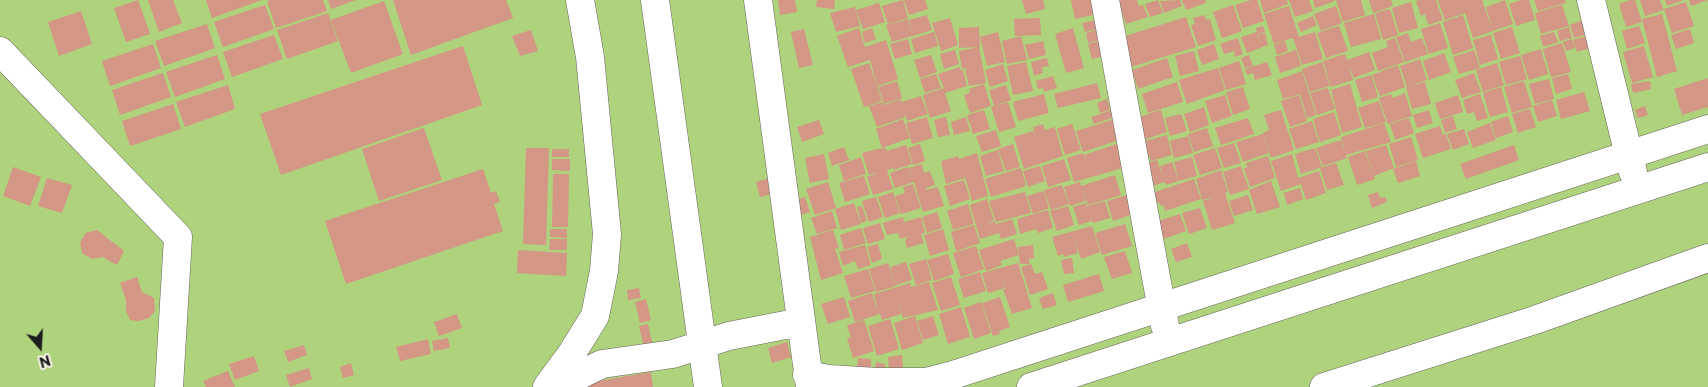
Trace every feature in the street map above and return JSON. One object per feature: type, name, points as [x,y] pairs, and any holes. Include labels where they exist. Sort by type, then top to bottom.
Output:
[{"type":"street","points":[[547,387],[572,353],[594,316],[604,271],[606,234],[590,57],[580,0]]},
{"type":"street","points":[[655,0],[708,387]]},
{"type":"street","points":[[758,0],[809,381],[829,379],[876,382],[926,382],[953,375],[1162,309],[1708,129]]},
{"type":"street","points":[[1105,0],[1168,343]]},
{"type":"street","points":[[1592,0],[1630,155],[1636,190]]},
{"type":"street","points":[[0,52],[178,236],[169,387]]},
{"type":"street","points":[[1031,387],[1708,167]]},
{"type":"street","points":[[1324,387],[1535,320],[1708,258]]},
{"type":"street","points":[[555,387],[602,364],[673,354],[703,346],[729,336],[801,322]]},
{"type":"green space","points":[[0,0],[1708,0],[1708,387],[0,387]]},
{"type":"building","points":[[138,0],[150,34],[126,42],[114,8]]},
{"type":"building","points":[[148,0],[173,0],[182,23],[159,32]]},
{"type":"building","points":[[206,0],[262,0],[212,18]]},
{"type":"building","points":[[323,0],[327,11],[276,28],[267,1]]},
{"type":"building","points":[[328,0],[356,0],[331,9]]},
{"type":"building","points":[[393,0],[506,0],[513,18],[411,55]]},
{"type":"building","points":[[778,0],[795,0],[797,12],[780,15]]},
{"type":"building","points":[[817,0],[835,0],[834,9],[816,7]]},
{"type":"building","points":[[903,0],[908,18],[888,24],[882,6]]},
{"type":"building","points":[[904,0],[925,0],[928,9],[909,15]]},
{"type":"building","points":[[1022,0],[1043,0],[1045,9],[1026,14]]},
{"type":"building","points":[[1071,0],[1099,0],[1102,13],[1075,19]]},
{"type":"building","points":[[1118,0],[1137,0],[1139,6],[1143,5],[1148,17],[1126,24]]},
{"type":"building","points":[[1158,0],[1163,13],[1150,17],[1145,4]]},
{"type":"building","points":[[1180,0],[1182,6],[1164,13],[1160,1]]},
{"type":"building","points":[[1182,0],[1205,0],[1206,3],[1186,10]]},
{"type":"building","points":[[1257,0],[1264,21],[1243,28],[1235,5]]},
{"type":"building","points":[[1260,0],[1287,0],[1288,4],[1264,13]]},
{"type":"building","points":[[1289,0],[1309,0],[1313,11],[1295,17]]},
{"type":"building","points":[[1313,0],[1335,0],[1335,1],[1315,8]]},
{"type":"building","points":[[1336,0],[1361,0],[1365,15],[1343,22]]},
{"type":"building","points":[[1369,0],[1391,0],[1393,6],[1373,13]]},
{"type":"building","points":[[1436,0],[1443,20],[1428,25],[1425,14],[1421,16],[1416,1]]},
{"type":"building","points":[[1438,0],[1482,0],[1493,31],[1473,38],[1465,13],[1445,20]]},
{"type":"building","points":[[1505,0],[1513,24],[1493,31],[1486,7]]},
{"type":"building","points":[[1521,0],[1529,0],[1535,20],[1516,26],[1509,4]]},
{"type":"building","points":[[1534,0],[1565,0],[1566,3],[1538,11]]},
{"type":"building","points":[[1635,0],[1642,22],[1626,27],[1619,4]]},
{"type":"building","points":[[1640,0],[1660,0],[1664,10],[1645,16]]},
{"type":"building","points":[[1665,0],[1684,0],[1667,6]]},
{"type":"building","points":[[1689,0],[1708,0],[1691,6]]},
{"type":"building","points":[[384,1],[403,54],[351,73],[331,20]]},
{"type":"building","points":[[1411,2],[1418,28],[1399,33],[1392,8]]},
{"type":"building","points":[[1686,2],[1694,26],[1672,33],[1664,9]]},
{"type":"building","points":[[879,3],[885,22],[863,29],[856,10]]},
{"type":"building","points":[[265,5],[274,29],[223,47],[214,22]]},
{"type":"building","points":[[1233,5],[1242,31],[1222,38],[1213,12]]},
{"type":"building","points":[[1562,5],[1569,26],[1541,34],[1535,13]]},
{"type":"building","points":[[1289,6],[1299,37],[1315,32],[1323,59],[1302,65],[1293,38],[1274,44],[1264,14]]},
{"type":"building","points":[[1336,6],[1342,23],[1321,31],[1314,14]]},
{"type":"building","points":[[855,7],[860,26],[836,32],[830,13]]},
{"type":"building","points":[[1390,9],[1398,35],[1383,40],[1375,13]]},
{"type":"building","points":[[81,11],[92,44],[59,56],[48,22]]},
{"type":"building","points":[[328,13],[338,41],[287,59],[277,30]]},
{"type":"building","points":[[1374,14],[1381,39],[1351,47],[1344,23]]},
{"type":"building","points":[[1662,14],[1677,71],[1657,77],[1642,19]]},
{"type":"building","points":[[927,15],[932,30],[913,36],[909,20]]},
{"type":"building","points":[[1204,15],[1206,20],[1210,19],[1216,40],[1198,46],[1191,25],[1195,24],[1193,18]]},
{"type":"building","points":[[1463,15],[1473,48],[1453,55],[1443,22]]},
{"type":"building","points":[[1313,16],[1317,25],[1301,32],[1297,23]]},
{"type":"building","points":[[1186,17],[1196,47],[1131,67],[1122,37]]},
{"type":"building","points":[[950,18],[958,45],[941,51],[932,23]]},
{"type":"building","points":[[1040,18],[1041,35],[1015,36],[1014,19]]},
{"type":"building","points":[[908,19],[913,36],[892,42],[886,25]]},
{"type":"building","points":[[1100,19],[1102,28],[1085,32],[1082,23]]},
{"type":"building","points":[[1584,20],[1588,34],[1574,38],[1570,25]]},
{"type":"building","points":[[1440,23],[1448,48],[1429,54],[1421,29]]},
{"type":"building","points":[[207,24],[215,48],[164,66],[155,41]]},
{"type":"building","points":[[1263,26],[1265,32],[1257,35],[1261,45],[1258,35],[1265,33],[1268,45],[1247,53],[1241,37],[1257,32],[1256,28]]},
{"type":"building","points":[[1339,26],[1348,51],[1326,58],[1317,33]]},
{"type":"building","points":[[1639,26],[1645,43],[1627,49],[1622,31]]},
{"type":"building","points":[[979,27],[980,47],[959,48],[959,28]]},
{"type":"building","points":[[1512,27],[1520,53],[1501,59],[1493,33]]},
{"type":"building","points":[[1569,27],[1572,38],[1560,41],[1557,31]]},
{"type":"building","points":[[859,28],[865,47],[886,40],[898,79],[877,86],[870,60],[848,67],[837,36]]},
{"type":"building","points":[[872,28],[876,39],[865,43],[862,32]]},
{"type":"building","points":[[1073,28],[1084,68],[1066,73],[1055,34]]},
{"type":"building","points":[[804,29],[813,65],[799,68],[791,32]]},
{"type":"building","points":[[1101,29],[1104,39],[1088,43],[1086,33]]},
{"type":"building","points":[[1690,29],[1694,43],[1676,49],[1671,35]]},
{"type":"building","points":[[531,30],[538,51],[520,56],[512,36]]},
{"type":"building","points":[[934,32],[938,46],[915,53],[911,39]]},
{"type":"building","points":[[998,32],[1005,62],[987,66],[980,37]]},
{"type":"building","points":[[1554,32],[1558,42],[1543,47],[1540,36]]},
{"type":"building","points":[[1408,33],[1411,42],[1422,38],[1428,54],[1405,62],[1396,37]]},
{"type":"building","points":[[274,35],[283,59],[232,77],[223,52]]},
{"type":"building","points":[[1491,35],[1498,59],[1480,65],[1473,40]]},
{"type":"building","points":[[1021,36],[1027,60],[1007,64],[1002,41]]},
{"type":"building","points":[[1587,36],[1590,48],[1577,52],[1573,40]]},
{"type":"building","points":[[1238,38],[1243,54],[1235,57],[1234,51],[1224,54],[1220,44]]},
{"type":"building","points":[[1395,38],[1404,62],[1378,71],[1372,53],[1388,47],[1386,41]]},
{"type":"building","points":[[908,39],[912,54],[895,59],[890,44]]},
{"type":"building","points":[[1572,39],[1575,48],[1566,51],[1563,42]]},
{"type":"building","points":[[1103,40],[1102,57],[1092,59],[1088,44]]},
{"type":"building","points":[[1043,41],[1046,55],[1029,59],[1025,45]]},
{"type":"building","points":[[1285,41],[1288,51],[1277,55],[1274,45]]},
{"type":"building","points":[[1562,43],[1571,72],[1551,77],[1543,49]]},
{"type":"building","points":[[153,44],[161,68],[110,86],[102,61]]},
{"type":"building","points":[[1214,44],[1219,59],[1202,65],[1197,50]]},
{"type":"building","points":[[463,46],[482,105],[281,175],[260,114]]},
{"type":"building","points":[[1644,46],[1653,77],[1632,83],[1623,52]]},
{"type":"building","points":[[979,47],[986,83],[969,86],[965,69],[971,67],[962,69],[959,51]]},
{"type":"building","points":[[1541,49],[1548,74],[1529,80],[1521,55]]},
{"type":"building","points":[[955,50],[959,64],[944,69],[940,54]]},
{"type":"building","points":[[1296,50],[1301,66],[1280,73],[1275,57]]},
{"type":"building","points":[[1474,50],[1480,68],[1459,74],[1453,57]]},
{"type":"building","points":[[1194,51],[1199,71],[1180,76],[1175,56]]},
{"type":"building","points":[[1369,52],[1375,70],[1354,78],[1348,65],[1353,80],[1331,87],[1323,61],[1345,54],[1347,60]]},
{"type":"building","points":[[1444,53],[1451,72],[1429,80],[1423,61]]},
{"type":"building","points":[[217,55],[225,79],[175,97],[166,72]]},
{"type":"building","points":[[931,55],[937,72],[920,78],[914,60]]},
{"type":"building","points":[[1249,55],[1253,66],[1245,68],[1241,58]]},
{"type":"building","points":[[1520,56],[1527,79],[1506,85],[1499,62]]},
{"type":"building","points":[[1047,58],[1049,66],[1042,67],[1043,73],[1034,76],[1031,62]]},
{"type":"building","points":[[1167,58],[1173,77],[1138,89],[1132,70]]},
{"type":"building","points":[[1420,59],[1427,80],[1407,87],[1400,66]]},
{"type":"building","points":[[1239,61],[1246,84],[1226,90],[1219,68]]},
{"type":"building","points":[[1026,62],[1033,91],[1013,95],[1007,66]]},
{"type":"building","points":[[1267,62],[1272,75],[1255,80],[1253,73],[1247,75],[1245,69]]},
{"type":"building","points":[[1322,62],[1330,86],[1310,92],[1302,69]]},
{"type":"building","points":[[869,63],[882,101],[864,107],[851,69]]},
{"type":"building","points":[[1497,63],[1504,85],[1483,92],[1476,70]]},
{"type":"building","points":[[1003,64],[1008,81],[990,87],[985,70]]},
{"type":"building","points":[[1398,65],[1405,87],[1380,96],[1372,75]]},
{"type":"building","points":[[960,67],[961,71],[963,70],[967,86],[945,93],[951,111],[930,118],[923,95],[944,88],[938,74]]},
{"type":"building","points":[[1218,68],[1225,90],[1187,104],[1179,80]]},
{"type":"building","points":[[1302,71],[1316,115],[1307,118],[1300,94],[1283,99],[1277,80]]},
{"type":"building","points":[[163,73],[171,97],[120,115],[112,90]]},
{"type":"building","points":[[1474,73],[1481,92],[1462,98],[1455,80]]},
{"type":"building","points":[[936,74],[941,88],[925,93],[920,79]]},
{"type":"building","points":[[1568,74],[1572,89],[1556,94],[1552,78]]},
{"type":"building","points":[[1371,75],[1378,97],[1362,102],[1355,80]]},
{"type":"building","points":[[1053,76],[1057,88],[1044,92],[1043,88],[1038,89],[1036,81]]},
{"type":"building","points":[[1708,78],[1708,107],[1682,115],[1674,89]]},
{"type":"building","points":[[1549,79],[1554,99],[1535,104],[1529,84]]},
{"type":"building","points":[[897,81],[902,98],[884,104],[878,87]]},
{"type":"building","points":[[1524,81],[1532,107],[1512,113],[1504,87]]},
{"type":"building","points":[[1650,81],[1651,89],[1633,93],[1631,84]]},
{"type":"building","points":[[1177,82],[1183,102],[1148,113],[1142,94]]},
{"type":"building","points":[[1425,82],[1431,104],[1412,109],[1406,87]]},
{"type":"building","points":[[1097,83],[1101,98],[1058,108],[1054,94]]},
{"type":"building","points":[[984,84],[991,106],[970,113],[964,95],[970,93],[969,89]]},
{"type":"building","points":[[1350,84],[1362,127],[1342,133],[1331,90]]},
{"type":"building","points":[[228,85],[235,109],[185,127],[176,102]]},
{"type":"building","points":[[1006,85],[1011,100],[994,106],[989,90]]},
{"type":"building","points":[[1243,87],[1250,109],[1233,115],[1226,92]]},
{"type":"building","points":[[1501,87],[1508,112],[1490,117],[1483,93]]},
{"type":"building","points":[[1328,88],[1335,109],[1317,115],[1310,93]]},
{"type":"building","points":[[1584,92],[1590,111],[1561,119],[1556,100]]},
{"type":"building","points":[[1405,93],[1412,116],[1388,124],[1379,98],[1391,94],[1393,98]]},
{"type":"building","points":[[1044,94],[1049,113],[1018,121],[1013,102]]},
{"type":"building","points":[[1480,94],[1488,118],[1477,121],[1474,112],[1467,114],[1463,100]]},
{"type":"building","points":[[1225,95],[1232,116],[1212,123],[1205,101]]},
{"type":"building","points":[[1299,95],[1307,121],[1290,127],[1281,101]]},
{"type":"building","points":[[1458,95],[1463,112],[1440,119],[1435,103]]},
{"type":"building","points":[[921,96],[928,114],[907,121],[902,102]]},
{"type":"building","points":[[901,99],[905,117],[877,127],[869,106],[882,102],[884,105]]},
{"type":"building","points":[[1107,99],[1110,110],[1100,113],[1097,103]]},
{"type":"building","points":[[1552,100],[1557,116],[1538,122],[1533,106]]},
{"type":"building","points":[[1379,101],[1386,122],[1365,128],[1358,108]]},
{"type":"building","points":[[1008,102],[1016,127],[999,132],[991,107]]},
{"type":"building","points":[[173,104],[181,129],[130,146],[122,121]]},
{"type":"building","points":[[1645,106],[1648,115],[1638,118],[1635,110]]},
{"type":"building","points":[[1204,107],[1209,125],[1190,132],[1184,114]]},
{"type":"building","points":[[1530,109],[1536,127],[1518,133],[1512,114]]},
{"type":"building","points":[[984,110],[990,129],[973,134],[967,115]]},
{"type":"building","points":[[1112,110],[1115,117],[1094,124],[1091,117]]},
{"type":"building","points":[[1161,110],[1167,132],[1140,141],[1132,119]]},
{"type":"building","points":[[1281,110],[1294,150],[1271,158],[1263,133],[1269,130],[1264,115]]},
{"type":"building","points":[[1429,110],[1433,123],[1417,128],[1413,115]]},
{"type":"building","points":[[1334,112],[1341,135],[1320,142],[1313,119]]},
{"type":"building","points":[[1181,114],[1187,131],[1170,136],[1165,118]]},
{"type":"building","points":[[1453,116],[1457,129],[1445,133],[1441,120]]},
{"type":"building","points":[[1508,116],[1513,132],[1496,138],[1491,122]]},
{"type":"building","points":[[927,117],[933,138],[912,144],[906,123]]},
{"type":"building","points":[[946,117],[950,135],[938,137],[934,120]]},
{"type":"building","points":[[966,117],[970,131],[954,135],[951,122]]},
{"type":"building","points":[[1248,118],[1254,134],[1221,145],[1215,128]]},
{"type":"building","points":[[1409,118],[1414,133],[1395,140],[1390,124]]},
{"type":"building","points":[[903,119],[910,138],[882,148],[876,129]]},
{"type":"building","points":[[1115,119],[1122,139],[1083,152],[1076,131]]},
{"type":"building","points":[[819,120],[824,134],[802,142],[797,127]]},
{"type":"building","points":[[1312,121],[1319,142],[1296,149],[1289,129]]},
{"type":"building","points":[[1384,123],[1391,142],[1346,155],[1341,137]]},
{"type":"building","points":[[1490,123],[1496,140],[1473,148],[1467,132]]},
{"type":"building","points":[[1043,124],[1045,130],[1055,127],[1063,156],[1024,169],[1014,137],[1033,131],[1035,135],[1033,127]]},
{"type":"building","points":[[1072,124],[1081,150],[1065,155],[1057,129]]},
{"type":"building","points":[[1440,126],[1443,135],[1446,134],[1451,149],[1423,158],[1415,134]]},
{"type":"building","points":[[424,128],[442,180],[379,201],[362,149]]},
{"type":"building","points":[[1207,128],[1213,146],[1194,152],[1188,134]]},
{"type":"building","points":[[1464,129],[1469,144],[1453,150],[1447,134]]},
{"type":"building","points":[[996,130],[1001,146],[982,152],[976,136]]},
{"type":"building","points":[[1263,134],[1269,153],[1243,162],[1236,142]]},
{"type":"building","points":[[1167,135],[1172,155],[1151,161],[1150,157],[1142,159],[1138,143]]},
{"type":"building","points":[[1188,136],[1193,153],[1174,158],[1170,141]]},
{"type":"building","points":[[1411,137],[1418,160],[1396,167],[1389,144]]},
{"type":"building","points":[[1341,140],[1347,158],[1323,166],[1316,148]]},
{"type":"building","points":[[1122,142],[1130,166],[1074,182],[1067,158],[1083,153],[1088,168],[1084,155]]},
{"type":"building","points":[[1234,143],[1241,163],[1224,168],[1217,148]]},
{"type":"building","points":[[920,144],[925,161],[913,165],[908,148]]},
{"type":"building","points":[[1013,144],[1020,167],[1006,171],[998,149]]},
{"type":"building","points":[[906,145],[912,164],[894,170],[893,168],[887,170],[893,189],[873,195],[867,177],[879,172],[869,175],[862,153],[886,148],[887,151]]},
{"type":"building","points":[[1386,145],[1394,168],[1374,176],[1366,151]]},
{"type":"building","points":[[1514,145],[1519,160],[1466,179],[1460,164]]},
{"type":"building","points":[[844,147],[849,160],[832,166],[828,153]]},
{"type":"building","points":[[526,148],[549,148],[546,245],[523,244]]},
{"type":"building","points":[[1215,148],[1222,168],[1200,175],[1193,155]]},
{"type":"building","points":[[1315,148],[1322,167],[1301,174],[1295,154]]},
{"type":"building","points":[[552,149],[569,149],[569,157],[552,157]]},
{"type":"building","points":[[998,150],[1004,171],[986,176],[980,156]]},
{"type":"building","points":[[1365,151],[1375,179],[1357,185],[1348,157]]},
{"type":"building","points":[[977,153],[988,196],[972,201],[961,163],[965,178],[946,184],[941,161],[958,156],[959,159]]},
{"type":"building","points":[[824,154],[829,179],[810,183],[805,158]]},
{"type":"building","points":[[1292,154],[1298,178],[1319,171],[1326,193],[1306,200],[1301,184],[1281,191],[1271,161]]},
{"type":"building","points":[[1268,156],[1275,178],[1250,187],[1244,168],[1247,168],[1246,163]]},
{"type":"building","points":[[861,157],[866,174],[844,181],[839,165]]},
{"type":"building","points":[[1192,157],[1197,176],[1179,181],[1174,162]]},
{"type":"building","points":[[552,159],[570,159],[570,171],[552,170]]},
{"type":"building","points":[[1064,159],[1071,180],[1048,187],[1042,166]]},
{"type":"building","points":[[1157,160],[1163,177],[1160,166],[1172,162],[1179,181],[1166,185],[1165,182],[1147,188],[1139,165]]},
{"type":"building","points":[[1416,161],[1420,176],[1398,183],[1393,169]]},
{"type":"building","points":[[1336,163],[1344,185],[1327,190],[1320,168]]},
{"type":"building","points":[[922,164],[924,173],[930,171],[935,185],[926,188],[926,190],[938,187],[944,206],[923,212],[914,182],[895,188],[890,173],[908,167],[913,180],[909,168]]},
{"type":"building","points":[[1040,166],[1045,181],[1028,187],[1023,171]]},
{"type":"building","points":[[1241,166],[1249,189],[1230,195],[1223,172]]},
{"type":"building","points":[[13,167],[41,177],[30,206],[3,196]]},
{"type":"building","points":[[1021,168],[1026,186],[991,197],[985,179]]},
{"type":"building","points":[[483,169],[491,193],[496,191],[500,202],[494,204],[503,231],[346,284],[325,221]]},
{"type":"building","points":[[1221,170],[1228,192],[1225,193],[1235,223],[1212,230],[1203,201],[1215,197],[1202,200],[1196,179]]},
{"type":"building","points":[[553,174],[569,174],[568,227],[552,227]]},
{"type":"building","points":[[1115,175],[1121,195],[1088,205],[1082,187],[1086,201],[1070,206],[1064,187],[1080,182],[1081,186]]},
{"type":"building","points":[[864,176],[870,194],[845,202],[839,183]]},
{"type":"building","points":[[47,178],[72,185],[62,213],[38,206]]},
{"type":"building","points":[[770,178],[774,193],[760,197],[756,182]]},
{"type":"building","points":[[1194,179],[1201,199],[1165,211],[1164,205],[1161,206],[1159,202],[1156,204],[1152,193]]},
{"type":"building","points":[[964,180],[970,199],[950,206],[944,186]]},
{"type":"building","points":[[1271,181],[1280,207],[1257,214],[1249,190]]},
{"type":"building","points":[[828,182],[836,208],[815,215],[806,189]]},
{"type":"building","points":[[913,184],[921,208],[901,214],[895,196],[905,193],[903,187]]},
{"type":"building","points":[[1062,185],[1069,204],[1051,210],[1044,190]]},
{"type":"building","points":[[1300,188],[1303,199],[1287,205],[1284,193]]},
{"type":"building","points":[[1044,191],[1049,208],[1033,214],[1027,196]]},
{"type":"building","points":[[893,192],[900,213],[885,218],[878,197]]},
{"type":"building","points":[[1025,192],[1031,213],[996,222],[989,201]]},
{"type":"building","points":[[1378,192],[1380,198],[1385,197],[1387,202],[1372,208],[1368,195]]},
{"type":"building","points":[[1130,194],[1136,213],[1113,221],[1107,201]]},
{"type":"building","points":[[1248,195],[1253,210],[1234,216],[1229,201]]},
{"type":"building","points":[[805,197],[810,212],[797,216],[792,201]]},
{"type":"building","points":[[876,197],[883,217],[869,222],[862,201]]},
{"type":"building","points":[[987,199],[994,220],[985,224],[995,221],[996,224],[1012,219],[1017,234],[1001,239],[999,233],[980,239],[970,205]]},
{"type":"building","points":[[1105,201],[1110,218],[1093,223],[1088,208],[1092,221],[1079,225],[1073,207],[1086,203],[1087,206]]},
{"type":"building","points":[[854,203],[861,224],[841,230],[835,209]]},
{"type":"building","points":[[968,204],[974,224],[953,230],[947,211]]},
{"type":"building","points":[[862,206],[867,221],[861,223],[857,207]]},
{"type":"building","points":[[1068,206],[1074,225],[1057,231],[1050,211]]},
{"type":"building","points":[[1200,208],[1207,228],[1189,234],[1182,213]]},
{"type":"building","points":[[1048,210],[1053,228],[1038,233],[1036,229],[1020,234],[1017,219]]},
{"type":"building","points":[[832,211],[837,228],[817,234],[811,218]]},
{"type":"building","points":[[937,212],[942,228],[927,233],[922,217]]},
{"type":"building","points":[[1180,214],[1186,231],[1163,239],[1158,221]]},
{"type":"building","points":[[903,217],[904,222],[921,217],[925,233],[921,234],[924,243],[907,248],[905,240],[909,236],[900,239],[898,233],[887,235],[883,223]]},
{"type":"building","points":[[880,223],[885,239],[868,244],[863,228]]},
{"type":"building","points":[[1125,224],[1132,246],[1102,255],[1095,233]]},
{"type":"building","points":[[974,225],[980,243],[956,251],[951,232]]},
{"type":"building","points":[[1092,226],[1100,252],[1081,259],[1074,238],[1078,253],[1064,257],[1063,254],[1058,256],[1052,237]]},
{"type":"building","points":[[861,228],[866,243],[844,250],[840,235]]},
{"type":"building","points":[[550,229],[567,229],[567,238],[550,237]]},
{"type":"building","points":[[943,229],[949,250],[930,256],[924,235]]},
{"type":"building","points":[[97,230],[124,251],[117,265],[103,257],[92,259],[82,253],[80,242],[86,233]]},
{"type":"building","points":[[833,230],[839,248],[835,249],[843,273],[821,280],[810,237]]},
{"type":"building","points":[[550,239],[567,239],[567,250],[549,250]]},
{"type":"building","points":[[1014,239],[1019,255],[1000,261],[1002,265],[986,271],[979,250]]},
{"type":"building","points":[[1187,243],[1192,257],[1176,262],[1171,249]]},
{"type":"building","points":[[878,244],[882,259],[872,263],[867,247]]},
{"type":"building","points":[[865,245],[871,265],[858,269],[855,261],[843,266],[839,252]]},
{"type":"building","points":[[1033,245],[1034,258],[1029,259],[1029,264],[1020,264],[1018,247]]},
{"type":"building","points":[[976,246],[984,269],[961,277],[953,253]]},
{"type":"building","points":[[518,250],[567,253],[566,276],[517,273]]},
{"type":"building","points":[[1125,251],[1132,273],[1112,279],[1104,257]]},
{"type":"building","points":[[948,254],[954,274],[934,281],[927,260]]},
{"type":"building","points":[[1072,258],[1074,273],[1064,274],[1061,260]]},
{"type":"building","points":[[926,259],[932,280],[916,285],[909,264]]},
{"type":"building","points":[[906,262],[912,280],[896,285],[890,267]]},
{"type":"building","points":[[888,263],[896,286],[876,292],[869,269]]},
{"type":"building","points":[[1018,263],[1032,308],[1012,314],[1003,289],[1006,289],[1002,276],[1005,288],[988,293],[982,273]]},
{"type":"building","points":[[1031,264],[1035,274],[1042,272],[1048,289],[1030,295],[1021,267]]},
{"type":"building","points":[[868,269],[875,291],[851,298],[844,276]]},
{"type":"building","points":[[980,272],[986,291],[964,298],[958,279]]},
{"type":"building","points":[[1099,274],[1104,291],[1068,302],[1063,285]]},
{"type":"building","points":[[137,277],[142,292],[154,298],[155,311],[149,318],[139,321],[130,320],[126,311],[126,300],[120,283]]},
{"type":"building","points":[[951,277],[960,305],[941,311],[932,283]]},
{"type":"building","points":[[929,282],[938,310],[903,318],[897,299],[901,314],[882,320],[880,314],[855,322],[848,301],[872,293],[878,312],[874,294],[910,283],[911,287]]},
{"type":"building","points":[[639,288],[641,298],[628,300],[627,290]]},
{"type":"building","points":[[1053,293],[1057,305],[1043,309],[1039,298]]},
{"type":"building","points":[[844,297],[850,317],[828,324],[821,304]]},
{"type":"building","points":[[1000,297],[1010,327],[999,331],[1000,334],[993,336],[982,303]]},
{"type":"building","points":[[646,299],[651,320],[640,323],[635,302]]},
{"type":"building","points":[[981,302],[991,333],[974,339],[964,308]]},
{"type":"building","points":[[961,307],[970,337],[948,344],[939,314]]},
{"type":"building","points":[[457,314],[462,328],[439,336],[434,322]]},
{"type":"building","points":[[915,316],[923,343],[902,350],[894,323]]},
{"type":"building","points":[[933,316],[939,335],[923,340],[917,321]]},
{"type":"building","points":[[890,319],[899,349],[877,356],[868,326]]},
{"type":"building","points":[[864,320],[874,351],[853,358],[847,338],[851,337],[847,325]]},
{"type":"building","points":[[648,324],[653,346],[644,348],[639,326]]},
{"type":"building","points":[[448,338],[450,348],[434,351],[432,341]]},
{"type":"building","points":[[428,339],[431,354],[400,361],[396,347]]},
{"type":"building","points":[[787,342],[791,357],[772,363],[768,348]]},
{"type":"building","points":[[304,345],[307,355],[288,362],[284,351]]},
{"type":"building","points":[[902,355],[903,369],[889,371],[888,357]]},
{"type":"building","points":[[254,356],[259,371],[235,380],[229,364]]},
{"type":"building","points":[[858,358],[871,359],[871,368],[857,367]]},
{"type":"building","points":[[876,362],[885,364],[884,371],[875,370]]},
{"type":"building","points":[[351,363],[354,375],[343,378],[340,367]]},
{"type":"building","points":[[309,368],[312,379],[290,387],[286,375]]},
{"type":"building","points":[[228,371],[235,387],[206,387],[203,381]]},
{"type":"building","points":[[651,372],[653,387],[569,387],[569,386]]}]
